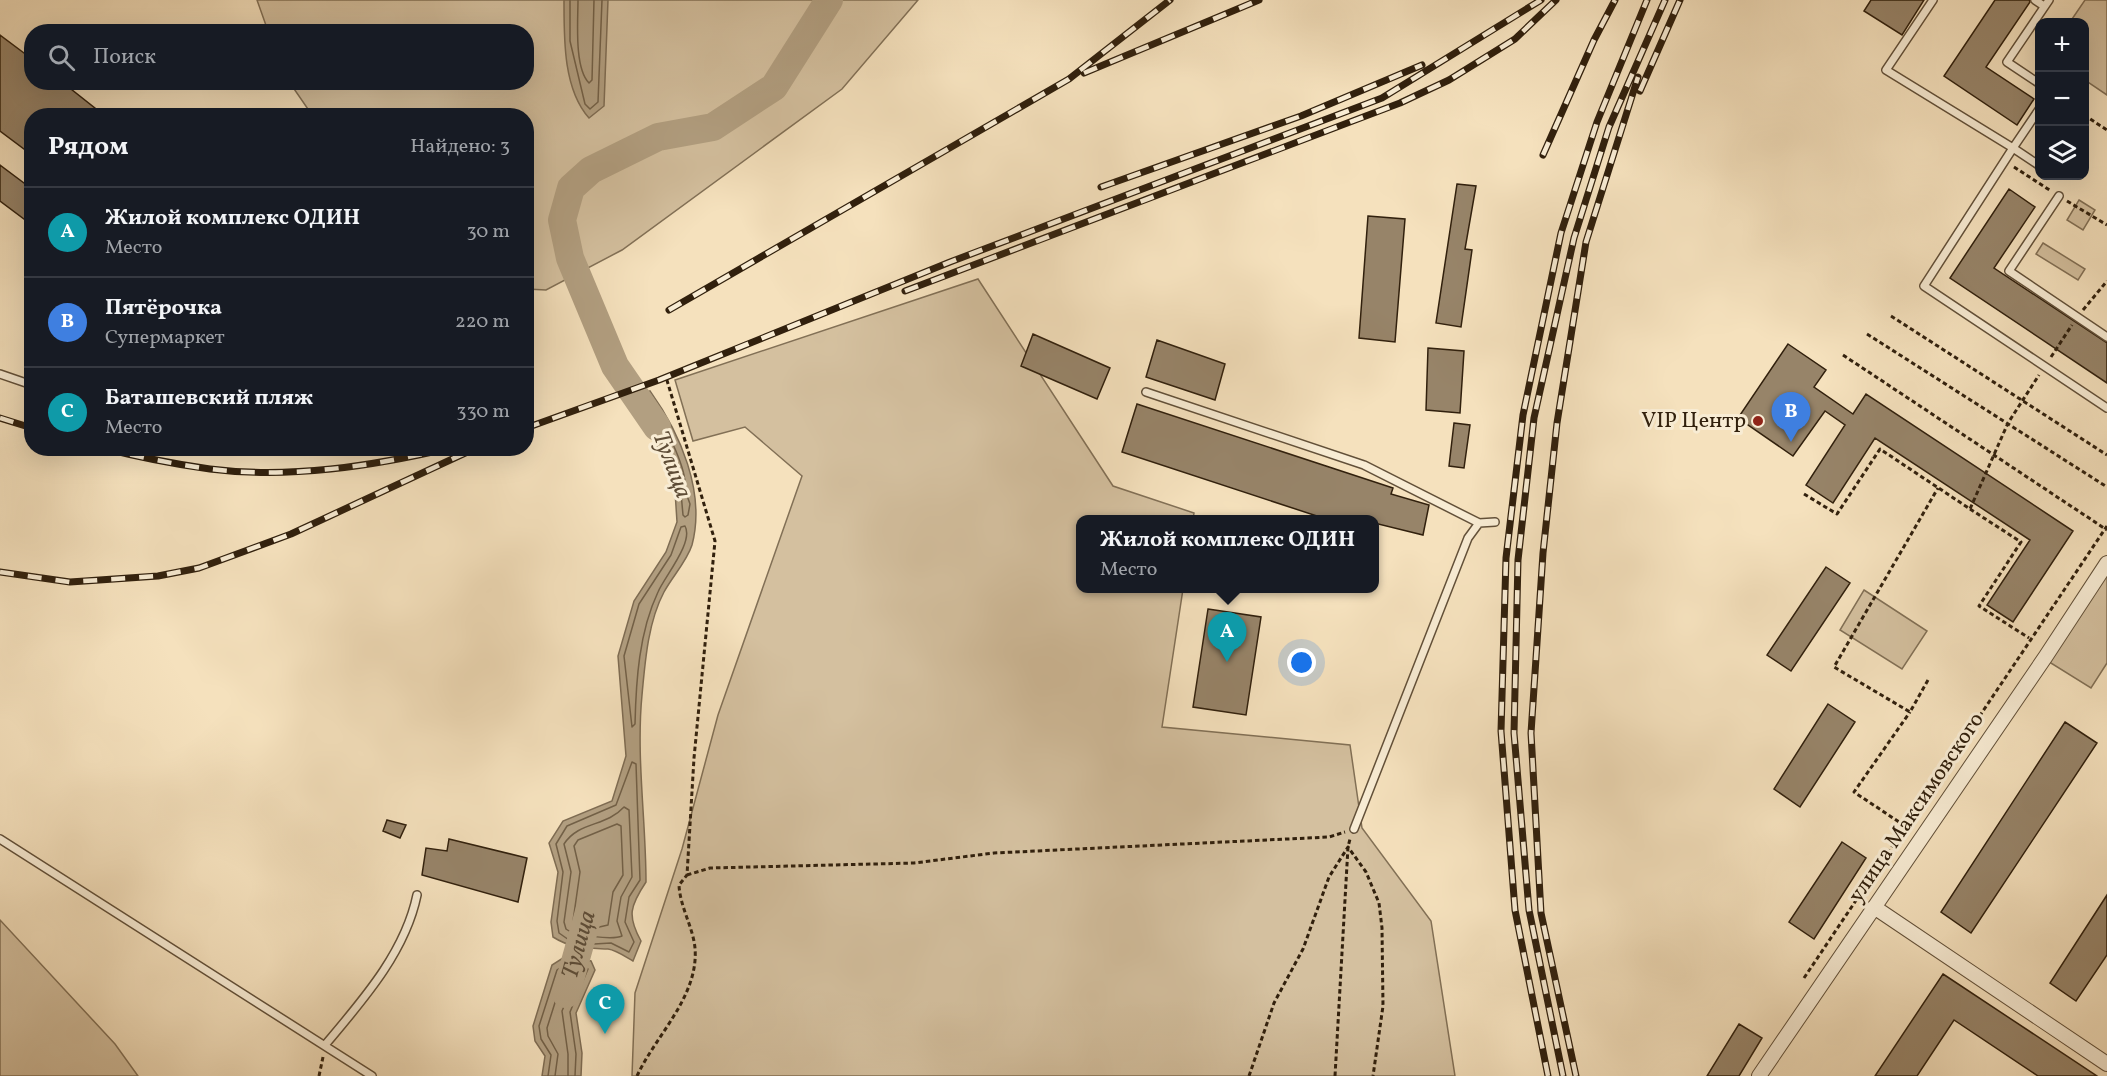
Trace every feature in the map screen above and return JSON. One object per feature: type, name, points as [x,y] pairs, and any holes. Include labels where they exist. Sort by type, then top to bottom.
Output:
[{"type":"street","name":"улица Максимовского","points":[[1759,1076],[2107,563]]},
{"type":"street","points":[[1874,908],[2107,1064]]},
{"type":"lane","points":[[1933,0],[1886,69],[2035,163]]},
{"type":"lane","points":[[2035,0],[2046,3],[2007,62],[2035,81]]},
{"type":"lane","points":[[2035,115],[1924,286],[2107,408]]},
{"type":"lane","points":[[2059,196],[2009,271],[2107,337]]},
{"type":"lane","points":[[0,374],[24,382]]},
{"type":"lane","points":[[1146,392],[1364,465],[1479,523],[1495,522]]},
{"type":"lane","points":[[1354,829],[1468,538],[1479,523]]},
{"type":"lane","points":[[0,839],[372,1076]]},
{"type":"lane","points":[[325,1045],[361,1002],[386,966],[412,920],[417,895]]},
{"type":"path","points":[[2089,118],[2107,130]]},
{"type":"path","points":[[1970,509],[2008,423],[2078,317],[2107,281]]},
{"type":"path","points":[[1890,316],[2107,456]]},
{"type":"path","points":[[1866,334],[2107,487]]},
{"type":"path","points":[[1804,978],[2029,639],[2106,528],[1843,355]]},
{"type":"path","points":[[666,377],[715,541],[694,758],[687,875]]},
{"type":"path","points":[[1804,494],[1837,514],[1880,449],[2021,542],[1979,606],[2029,639]]},
{"type":"path","points":[[1910,712],[1834,667],[1938,488]]},
{"type":"path","points":[[1905,826],[1854,792],[1910,712],[1928,680]]},
{"type":"path","points":[[637,1076],[646,1056],[686,996],[694,971],[695,946],[679,892],[679,885],[687,875],[710,868],[914,863],[994,853],[1329,837],[1354,829]]},
{"type":"path","points":[[1249,1076],[1274,1003],[1303,948],[1329,877],[1348,847],[1354,829]]},
{"type":"path","points":[[1335,1076],[1348,847]]},
{"type":"path","points":[[1348,847],[1366,872],[1379,903],[1382,928],[1383,1006],[1373,1076]]},
{"type":"path","points":[[319,1076],[325,1045]]},
{"type":"shaded area","points":[[257,0],[918,0],[842,89],[622,250],[546,290],[534,289],[534,108],[307,108],[295,90],[534,90],[534,24],[266,24]]},
{"type":"shaded area","points":[[2085,0],[2107,0],[2107,95],[2089,83],[2089,18],[2073,18]]},
{"type":"shaded area","points":[[2079,200],[2095,210],[2083,230],[2067,220]]},
{"type":"shaded area","points":[[2043,243],[2085,269],[2078,280],[2036,254]]},
{"type":"shaded area","points":[[978,279],[1113,486],[1194,513],[1194,515],[1076,515],[1076,593],[1182,593],[1162,727],[1350,745],[1362,828],[1431,921],[1455,1076],[632,1076],[635,993],[682,849],[718,715],[802,476],[745,427],[693,441],[675,380]]},
{"type":"shaded area","points":[[2107,572],[2107,663],[2091,688],[2046,660]]},
{"type":"shaded area","points":[[1864,590],[1927,631],[1902,669],[1840,630]]},
{"type":"shaded area","points":[[0,920],[115,1044],[138,1076],[0,1076]]},
{"type":"water","points":[[564,0],[608,0],[604,106],[589,118],[580,106],[570,78],[565,46]]},
{"type":"water","points":[[650,391],[680,444],[688,464],[696,504],[692,545],[667,586],[654,616],[646,656],[640,742],[646,882],[636,898],[632,911],[634,925],[641,941],[633,961],[611,950],[573,946],[553,937],[551,922],[558,872],[549,843],[563,821],[612,801],[626,756],[618,656],[634,601],[666,552],[677,522],[675,491],[657,445],[627,399]]},
{"type":"water","points":[[566,956],[591,961],[595,970],[576,1013],[582,1053],[581,1076],[542,1076],[545,1056],[535,1041],[533,1026],[552,965]]},
{"type":"building","points":[[1871,0],[1924,0],[1902,35],[1864,11]]},
{"type":"building","points":[[1995,0],[2029,0],[2030,2],[1986,67],[2034,99],[2017,125],[1944,76]]},
{"type":"building","points":[[0,35],[24,53],[24,90],[72,90],[95,108],[24,108],[24,149],[0,131]]},
{"type":"building","points":[[0,165],[24,183],[24,219],[0,201]]},
{"type":"building","points":[[1457,184],[1476,186],[1465,249],[1472,250],[1461,327],[1436,323]]},
{"type":"building","points":[[2009,189],[2035,207],[1994,268],[2107,343],[2107,383],[1950,278]]},
{"type":"building","points":[[1368,216],[1405,219],[1395,342],[1359,338]]},
{"type":"building","points":[[1033,334],[1110,368],[1097,399],[1021,366]]},
{"type":"building","points":[[1157,340],[1225,364],[1215,400],[1146,377]]},
{"type":"building","points":[[1788,344],[1826,370],[1814,387],[1853,414],[1866,394],[2073,531],[2013,622],[1987,605],[2030,540],[1875,438],[1833,503],[1806,485],[1845,425],[1825,411],[1793,456],[1738,418]]},
{"type":"building","points":[[1428,348],[1464,351],[1460,413],[1426,410]]},
{"type":"building","points":[[1137,404],[1393,488],[1391,494],[1429,505],[1423,535],[1379,524],[1379,515],[1314,515],[1122,452]]},
{"type":"building","points":[[1454,423],[1470,425],[1464,468],[1449,466]]},
{"type":"building","points":[[1826,567],[1850,583],[1791,671],[1767,655]]},
{"type":"building","points":[[1208,609],[1261,617],[1246,715],[1193,707]]},
{"type":"building","points":[[1828,704],[1855,722],[1800,807],[1774,789]]},
{"type":"building","points":[[2065,722],[2097,743],[1971,933],[1941,912]]},
{"type":"building","points":[[387,820],[406,825],[400,838],[383,831]]},
{"type":"building","points":[[449,839],[527,858],[518,902],[422,875],[426,848],[447,851]]},
{"type":"building","points":[[1842,842],[1866,858],[1814,939],[1789,922]]},
{"type":"building","points":[[2107,895],[2107,955],[2076,1001],[2050,983]]},
{"type":"building","points":[[1943,974],[2097,1076],[2038,1076],[1954,1020],[1917,1076],[1875,1076]]},
{"type":"building","points":[[1739,1024],[1762,1038],[1739,1076],[1707,1076]]},
{"type":"waterway","name":"Тулица","points":[[657,427],[615,366],[570,258],[562,220],[571,188],[591,170],[658,137],[713,127],[774,87],[829,0]]},
{"type":"waterway","name":"Тулица","points":[[566,994],[589,912]]},
{"type":"railway","points":[[669,310],[1069,79],[1170,0]]},
{"type":"railway","points":[[1084,73],[1259,0]]},
{"type":"railway","points":[[534,425],[659,380],[950,262],[1382,98],[1541,0]]},
{"type":"railway","points":[[905,291],[1400,103],[1449,80],[1515,39],[1556,0]]},
{"type":"railway","points":[[1543,155],[1594,40],[1615,0]]},
{"type":"railway","points":[[1548,1076],[1515,910],[1501,731],[1506,558],[1523,415],[1561,233],[1597,122],[1647,0]]},
{"type":"railway","points":[[1563,1076],[1529,910],[1514,733],[1518,560],[1534,418],[1574,238],[1609,127],[1665,0]]},
{"type":"railway","points":[[1640,91],[1680,0]]},
{"type":"railway","points":[[1101,187],[1301,116],[1422,65]]},
{"type":"railway","points":[[1576,1076],[1541,913],[1531,733],[1543,553],[1557,423],[1586,242],[1638,77]]},
{"type":"railway","points":[[0,418],[24,426]]},
{"type":"railway","points":[[139,456],[240,472],[331,469],[411,456]]},
{"type":"railway","points":[[0,572],[70,582],[158,576],[199,568],[291,534],[459,456]]},
{"type":"place","name":"VIP Центр","points":[[1758,421]]},
{"type":"place","name":"Пятёрочка","points":[[1791,442]]},
{"type":"place","name":"Жилой комплекс ОДИН","points":[[1227,662]]},
{"type":"place","name":"Баташевский пляж","points":[[605,1034]]}]
